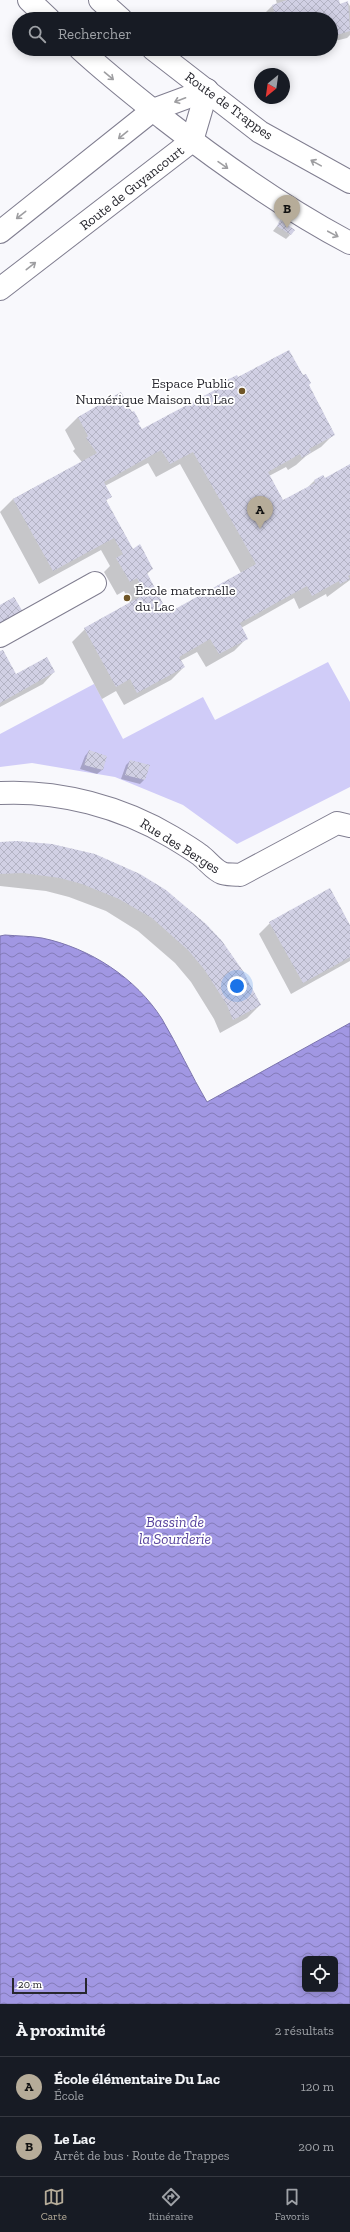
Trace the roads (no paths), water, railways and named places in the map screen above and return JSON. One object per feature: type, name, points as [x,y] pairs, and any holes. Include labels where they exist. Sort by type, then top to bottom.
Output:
[{"type":"main road","points":[[29,0],[42,12]]},
{"type":"main road","points":[[100,0],[113,12]]},
{"type":"main road","points":[[87,56],[106,74],[222,164],[311,222],[350,243]]},
{"type":"main road","name":"Route de Trappes","points":[[162,56],[260,132],[350,182]]},
{"type":"main road","points":[[0,232],[153,110],[207,90]]},
{"type":"main road","name":"Route de Guyancourt","points":[[0,289],[192,141],[207,90]]},
{"type":"main road","points":[[0,636],[95,583]]},
{"type":"main road","name":"Rue des Berges","points":[[0,793],[14,792],[67,798],[105,806],[141,820],[172,837],[199,854],[222,873],[240,875],[337,823],[350,826]]},
{"type":"water","name":"Bassin de la Sourderie","points":[[5,935],[37,937],[77,949],[94,957],[125,978],[139,990],[162,1019],[207,1102],[350,1023],[350,2004],[0,2004],[0,936]]},
{"type":"place","name":"Le Lac","points":[[287,228]]},
{"type":"place","name":"Espace Public Numérique Maison du Lac","points":[[242,391]]},
{"type":"place","name":"École élémentaire Du Lac","points":[[260,529]]},
{"type":"place","name":"École maternelle du Lac","points":[[127,598]]}]
